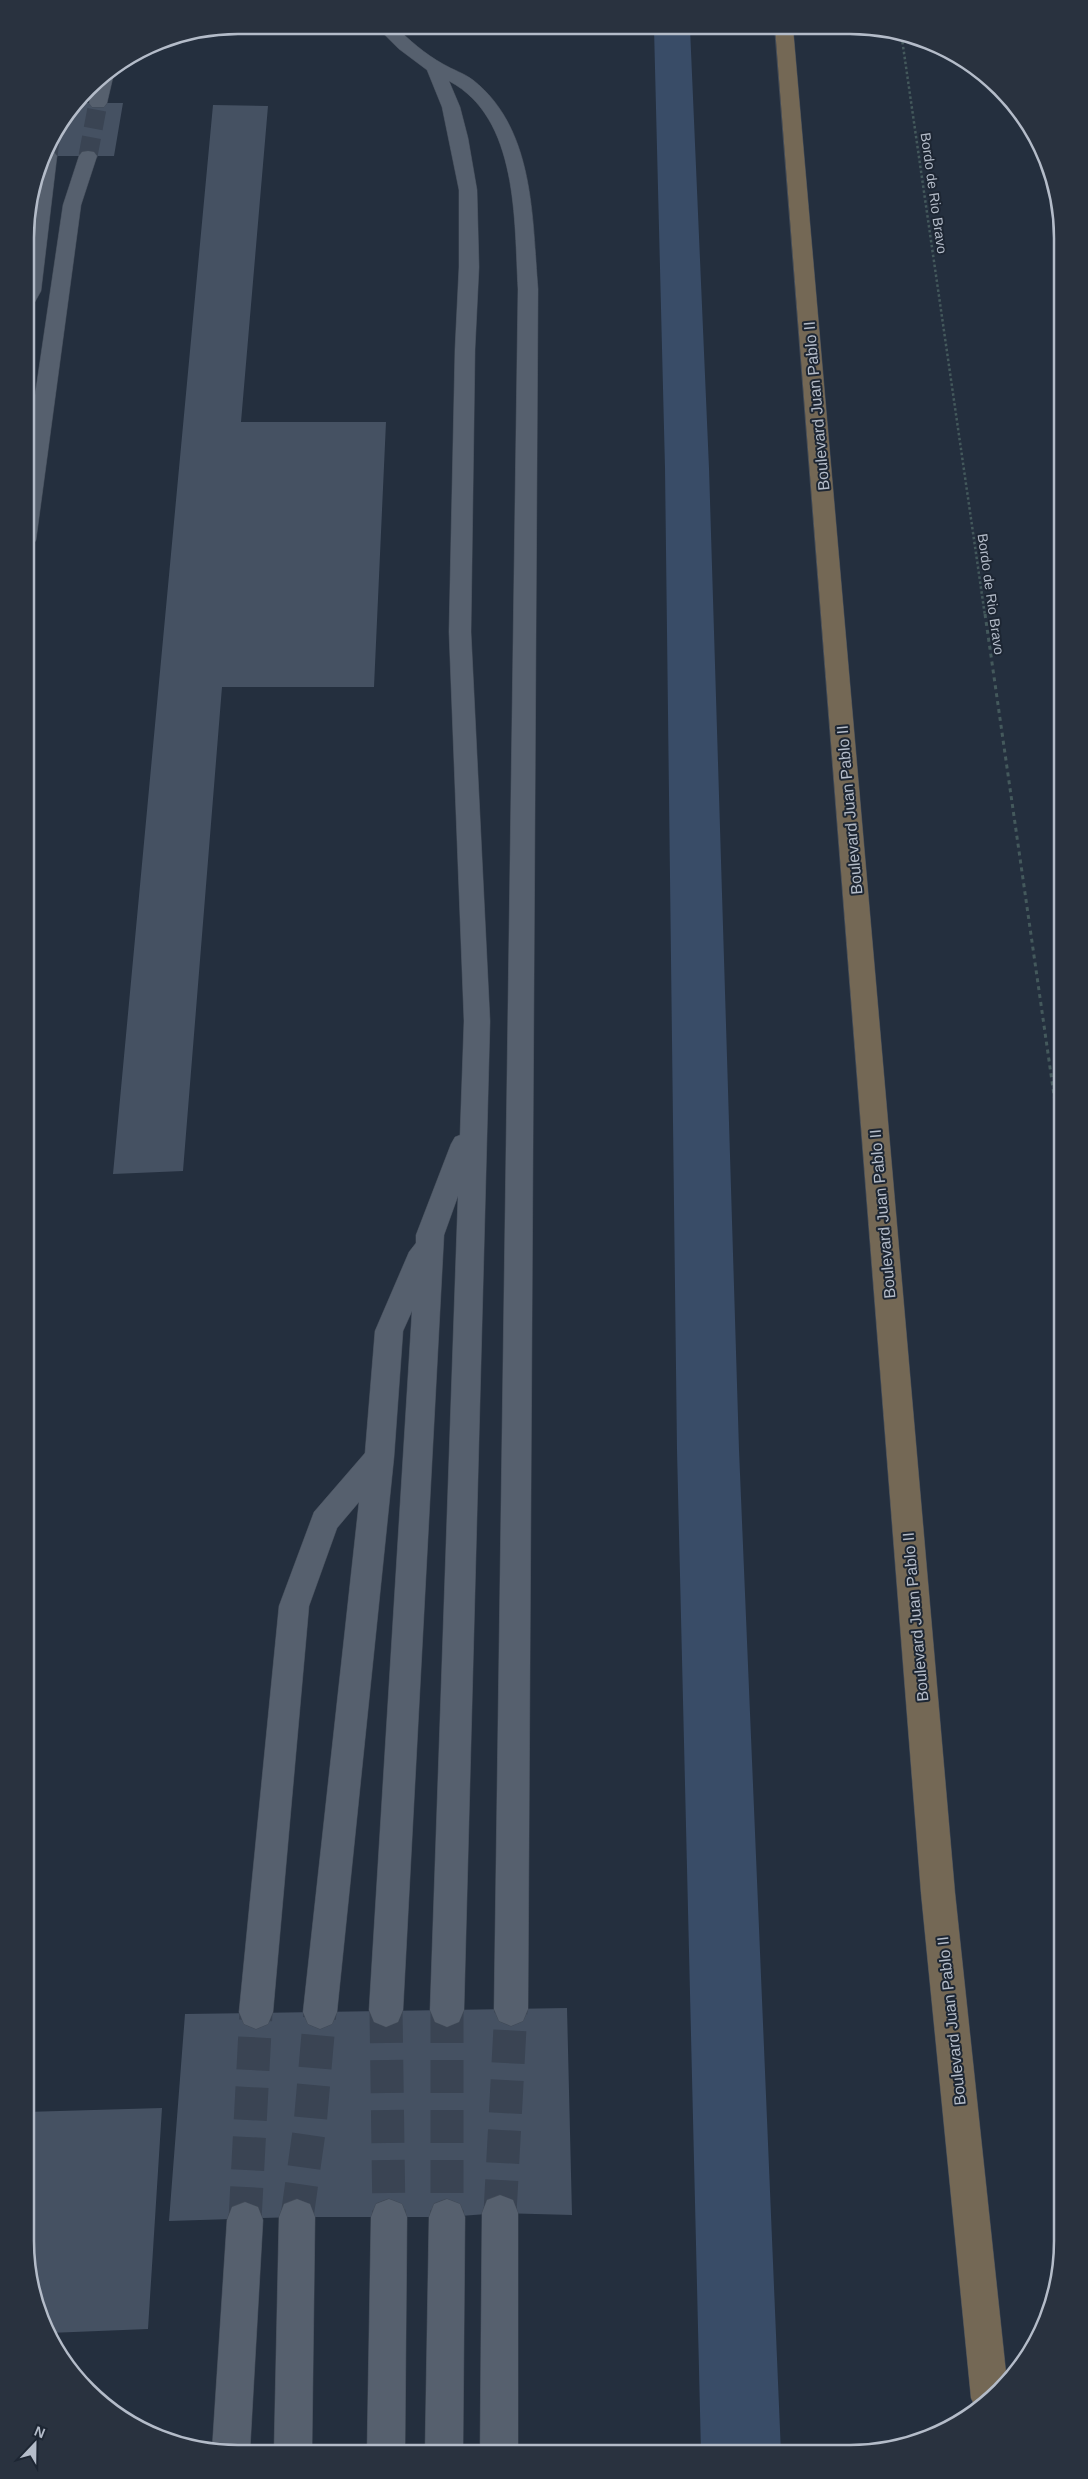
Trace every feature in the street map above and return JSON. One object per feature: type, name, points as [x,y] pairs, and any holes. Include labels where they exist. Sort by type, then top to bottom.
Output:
[{"type":"highway","name":"Boulevard Juan Pablo II","points":[[784,34],[938,1893],[989,2390]]},
{"type":"main road","points":[[393,34],[435,67],[467,84],[484,100],[496,116],[508,141],[518,170],[528,289],[511,2010]]},
{"type":"main road","points":[[435,67],[457,130],[468,190],[469,267],[465,349],[460,632],[477,1021],[472,1121],[447,2010]]},
{"type":"main road","points":[[98,103],[102,85]]},
{"type":"main road","points":[[34,476],[72,205],[88,156]]},
{"type":"main road","points":[[34,267],[47,167]]},
{"type":"main road","points":[[320,2012],[379,1458],[389,1331],[430,1235],[472,1121]]},
{"type":"main road","points":[[386,2010],[430,1235]]},
{"type":"main road","points":[[256,2012],[294,1606],[325,1521],[379,1458]]},
{"type":"main road","points":[[499,2445],[500,2213]]},
{"type":"main road","points":[[293,2445],[297,2217]]},
{"type":"main road","points":[[386,2445],[389,2217]]},
{"type":"main road","points":[[444,2445],[447,2217]]},
{"type":"main road","points":[[231,2445],[245,2220]]},
{"type":"path","name":"Bordo de Rio Bravo","points":[[902,41],[1054,1095]]},
{"type":"building","points":[[84,103],[123,103],[114,156],[51,156],[68,124]]},
{"type":"building","points":[[213,105],[268,106],[241,422],[386,422],[374,687],[222,687],[183,1171],[113,1174]]},
{"type":"building","points":[[567,2008],[572,2215],[500,2213],[447,2217],[297,2217],[169,2221],[185,2014]]},
{"type":"building","points":[[162,2108],[148,2329],[56,2333],[45,2307],[35,2268],[34,2112]]},
{"type":"waterway","points":[[672,34],[687,468],[708,1450],[741,2445]]},
{"type":"tunnel","points":[[88,156],[98,103]]},
{"type":"tunnel","points":[[500,2213],[511,2009]]},
{"type":"tunnel","points":[[386,2010],[389,2217]]},
{"type":"tunnel","points":[[447,2010],[447,2217]]},
{"type":"tunnel","points":[[245,2220],[256,2012]]},
{"type":"tunnel","points":[[297,2217],[310,2125],[320,2012]]}]
